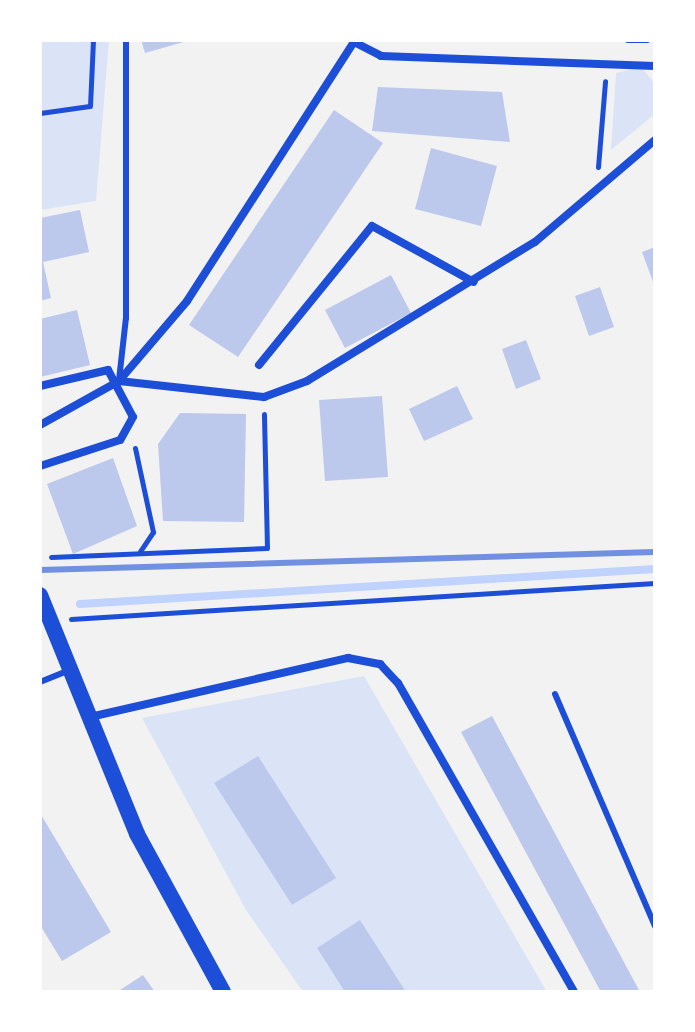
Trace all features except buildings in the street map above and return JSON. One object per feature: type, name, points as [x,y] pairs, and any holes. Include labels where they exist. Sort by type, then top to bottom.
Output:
[{"type":"main road","points":[[40,595],[85,718],[137,834],[223,992]]},
{"type":"street","points":[[40,425],[117,382],[187,301],[355,41],[381,56],[606,61],[655,66]]},
{"type":"street","points":[[117,382],[264,397],[387,338],[474,282],[655,140]]},
{"type":"street","points":[[259,365],[372,226],[474,282]]},
{"type":"street","points":[[40,386],[108,370],[133,417],[120,440],[40,466]]},
{"type":"street","points":[[85,718],[348,658],[380,664],[398,683],[574,992]]},
{"type":"lane","points":[[117,382],[126,318],[126,40]]},
{"type":"lane","points":[[40,682],[67,671]]},
{"type":"lane","points":[[555,694],[655,926]]},
{"type":"path","points":[[40,113],[90,106],[93,40]]},
{"type":"path","points":[[627,40],[647,40]]},
{"type":"path","points":[[596,189],[606,61]]},
{"type":"path","points":[[51,557],[267,548],[264,397]]},
{"type":"path","points":[[133,439],[153,532],[139,552]]},
{"type":"path","points":[[50,621],[655,583]]},
{"type":"shaded area","points":[[40,40],[109,40],[96,201],[40,210]]},
{"type":"shaded area","points":[[641,67],[655,84],[655,114],[611,150],[616,73]]},
{"type":"shaded area","points":[[364,676],[547,992],[303,992],[246,910],[142,718]]},
{"type":"waterway","points":[[80,604],[655,569]]},
{"type":"railway","points":[[40,570],[655,552]]}]
